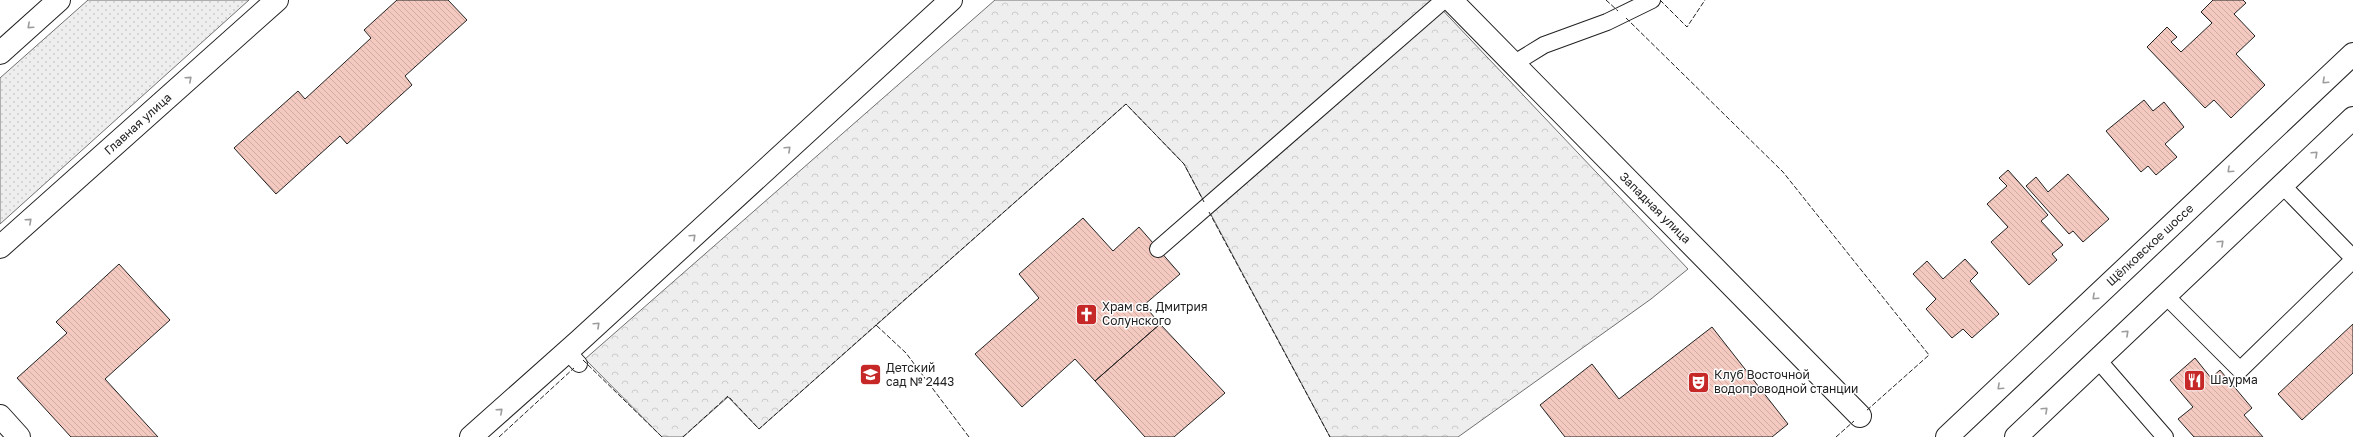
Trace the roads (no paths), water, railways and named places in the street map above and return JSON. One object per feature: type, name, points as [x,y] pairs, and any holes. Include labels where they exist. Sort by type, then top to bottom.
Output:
[{"type":"street","points":[[0,53],[59,0]]},
{"type":"street","name":"Главная улица","points":[[0,247],[276,0]]},
{"type":"street","points":[[471,437],[573,358],[951,0]]},
{"type":"street","name":"Западная улица","points":[[1451,0],[1860,416]]},
{"type":"street","name":"Щёлковское шоссе","points":[[1947,437],[2353,54]]},
{"type":"street","points":[[2016,437],[2353,118]]},
{"type":"street","points":[[0,416],[19,437]]},
{"type":"lane","points":[[1158,249],[1444,0]]},
{"type":"lane","points":[[1513,64],[1544,45],[1607,22],[1652,0]]},
{"type":"lane","points":[[2166,296],[2240,370],[2353,259],[2282,185]]},
{"type":"lane","points":[[2098,360],[2165,437]]},
{"type":"place","name":"Храм св. Дмитрия Солунского","points":[[1086,314]]},
{"type":"place","name":"Детский сад № 2443","points":[[871,375]]},
{"type":"place","name":"Шаурма","points":[[2195,380]]},
{"type":"place","name":"Клуб Восточной водопроводной станции","points":[[1698,382]]}]
